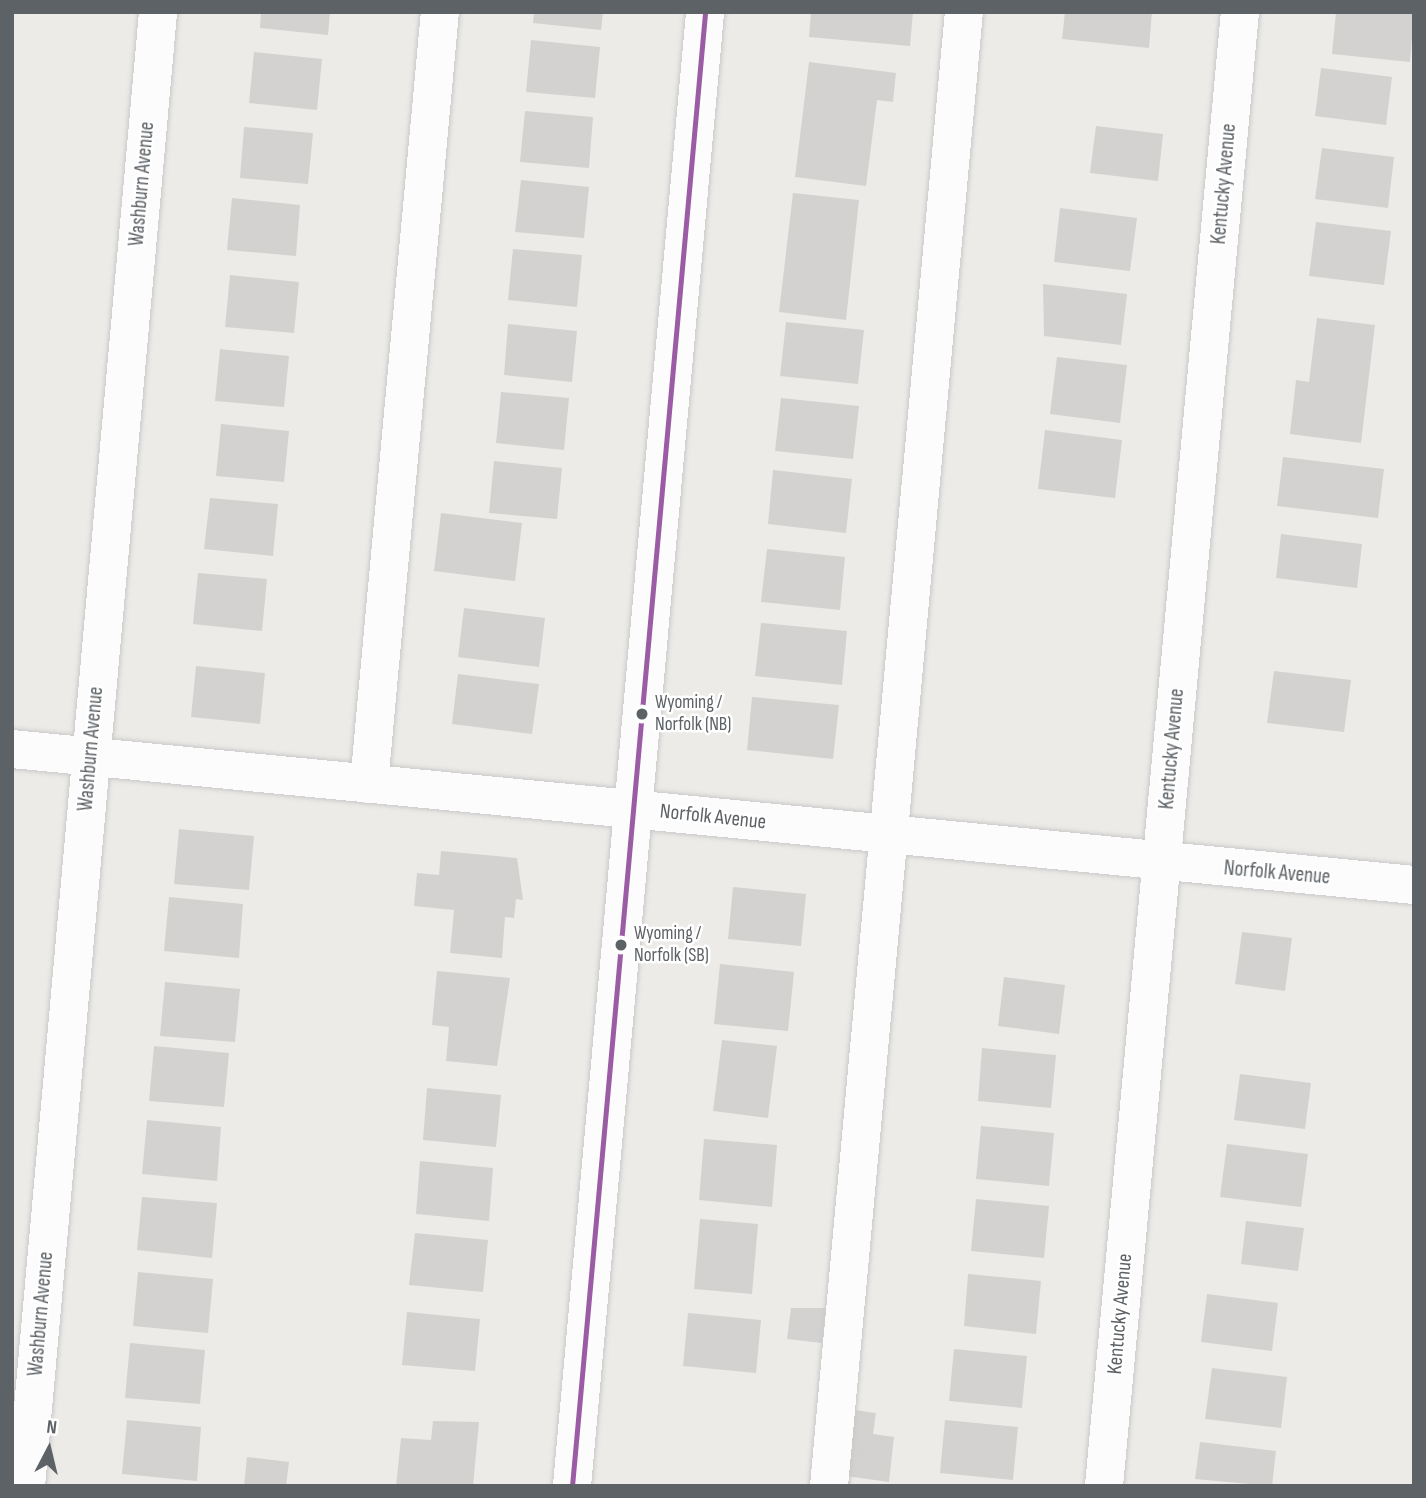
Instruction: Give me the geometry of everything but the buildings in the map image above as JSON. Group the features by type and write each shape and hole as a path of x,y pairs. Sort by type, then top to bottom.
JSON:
{"street":[{"name":"Washburn Avenue","path":"26,1486 158,12"},
{"path":"369,785 440,12"},
{"path":"572,1486 636,809 705,12"},
{"path":"829,1486 964,12"},
{"name":"Kentucky Avenue","path":"1104,1486 1240,12"},
{"name":"Norfolk Avenue","path":"12,749 1414,885"}],"transit line":[{"path":"572,1486 705,12"}],"place":[{"name":"Wyoming / Norfolk (NB)","path":"642,714"},
{"name":"Wyoming / Norfolk (SB)","path":"621,945"}]}
